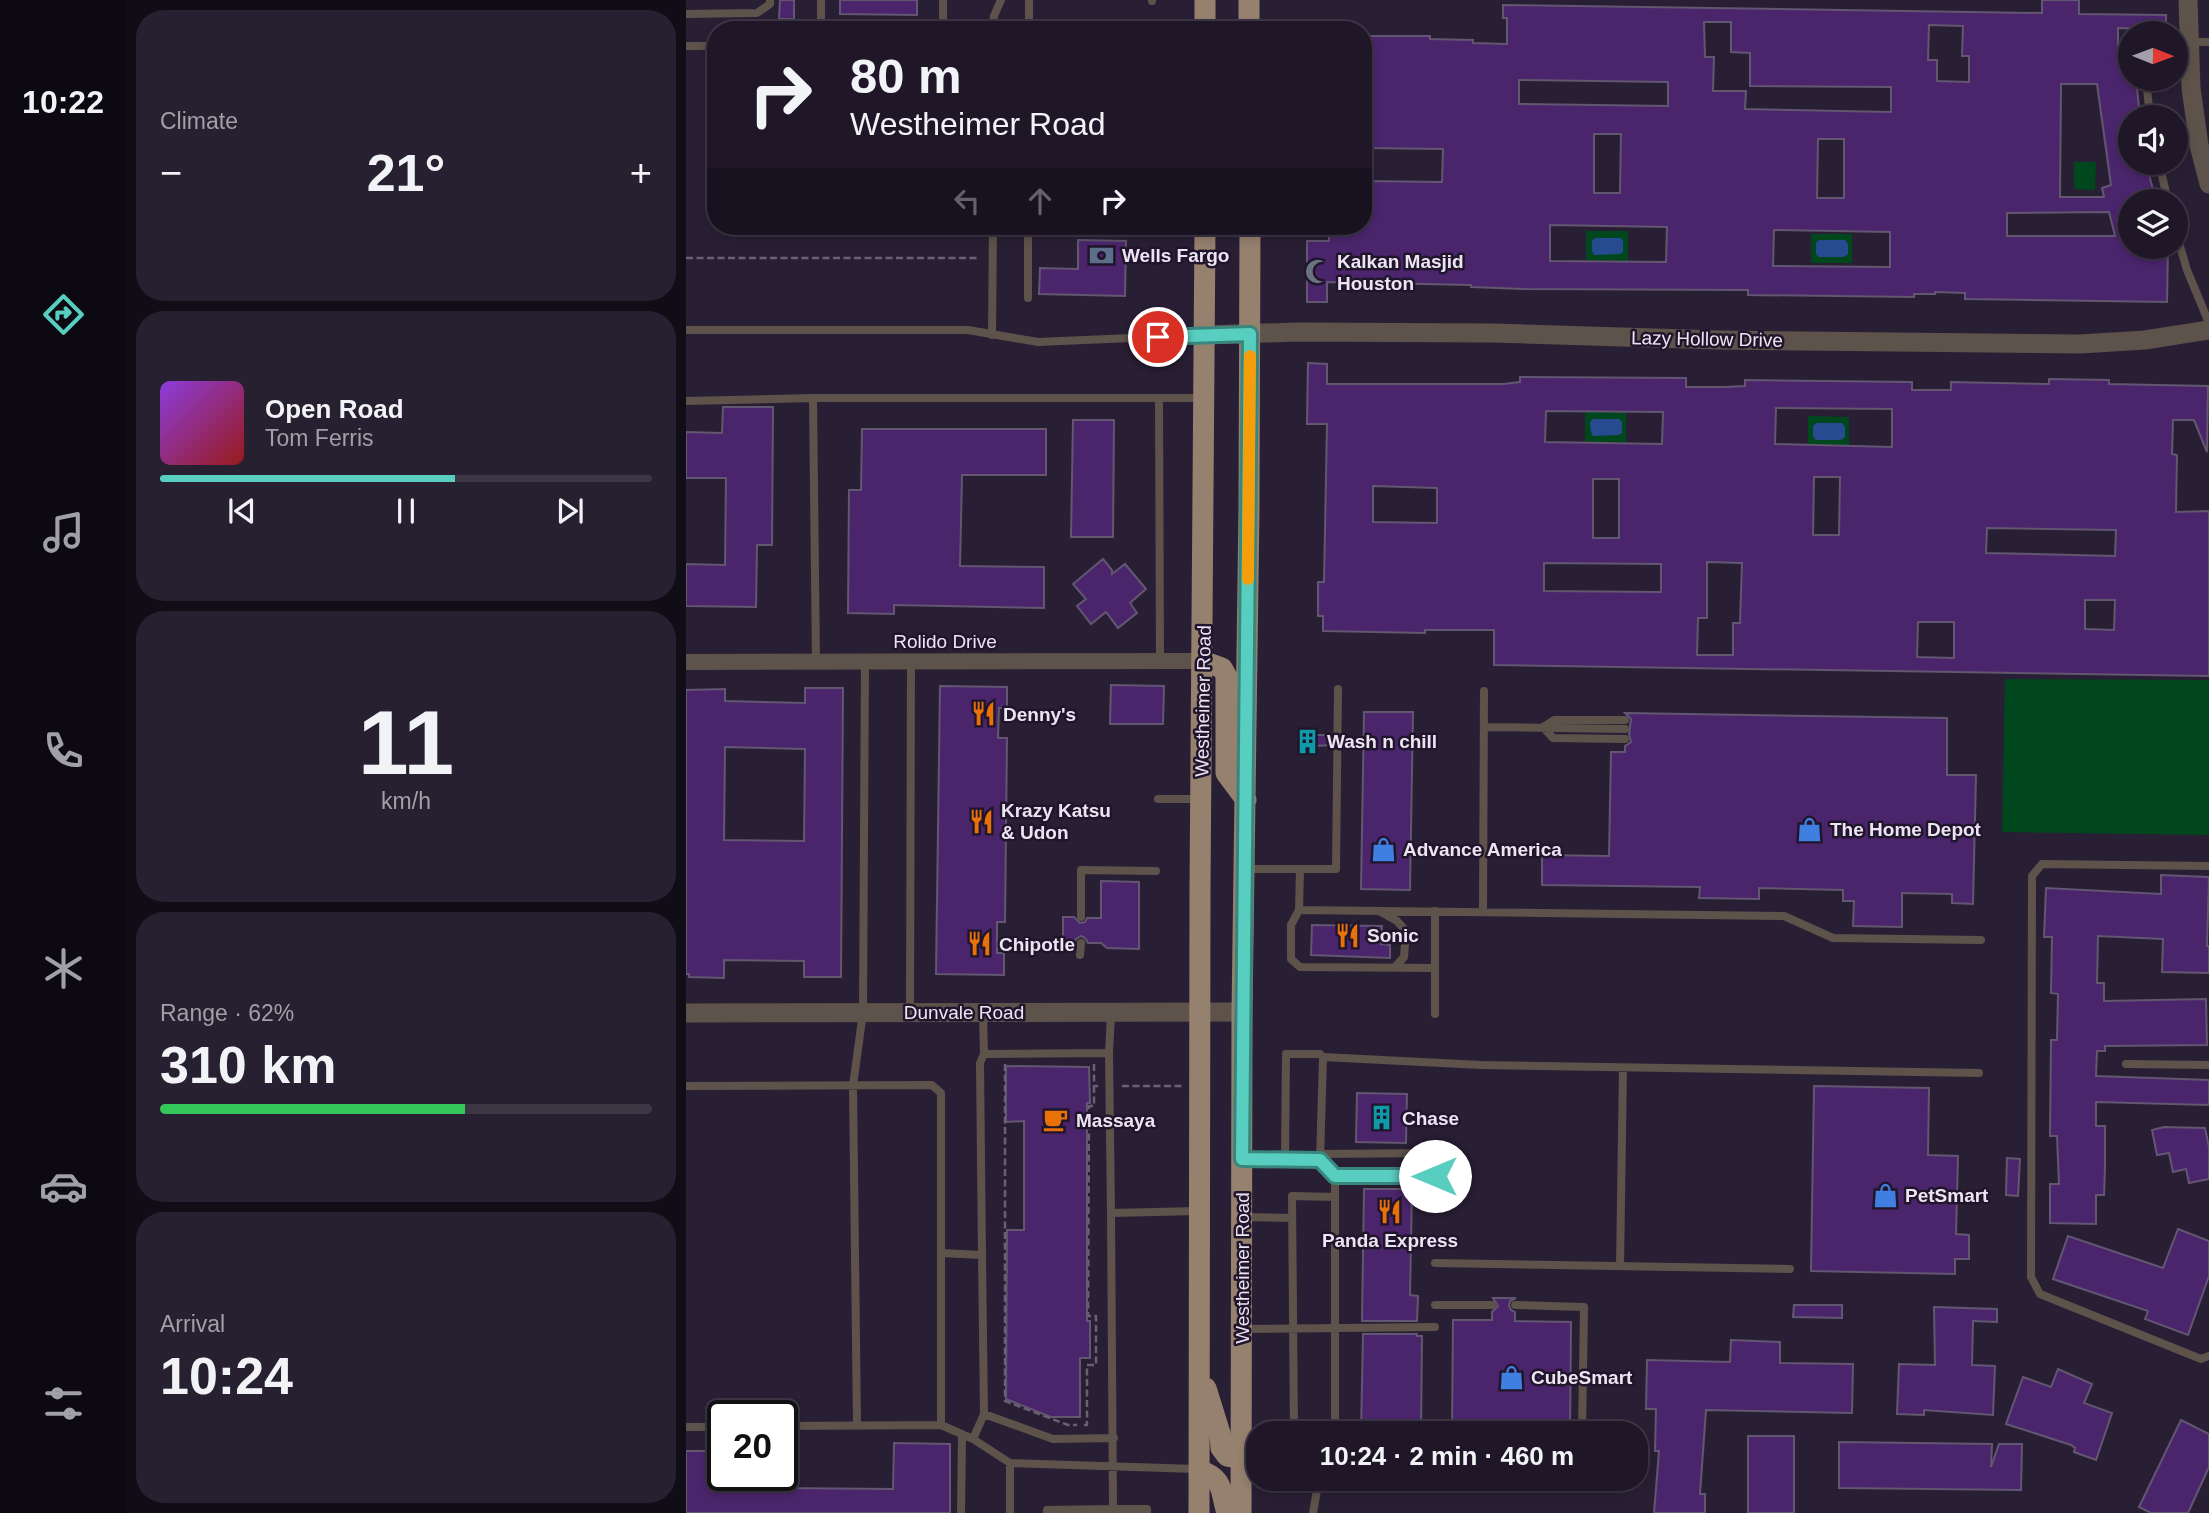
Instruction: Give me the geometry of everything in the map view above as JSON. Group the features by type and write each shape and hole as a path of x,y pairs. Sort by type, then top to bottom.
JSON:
{"main road":[{"path":"1205,0 1205,21"},
{"path":"1249,0 1249,21"},
{"name":"Westheimer Road","path":"1199,1513 1199,1012 1205,235"},
{"name":"Westheimer Road","path":"1241,1513 1245,1458 1241,1329 1242,1012 1250,235"},
{"path":"1203,661 1222,668 1226,675 1226,773 1246,800"},
{"path":"1199,1366 1220,1433 1221,1448 1227,1456 1245,1458"},
{"path":"1199,1470 1218,1481 1227,1513"}],"street":[{"path":"2188,0 2200,42 2192,89 2199,145 2209,184"},
{"name":"Lazy Hollow Drive","path":"1205,335 1481,332 1719,340 2080,344 2145,340 2209,330"},
{"name":"Rolido Drive","path":"686,662 1203,661"},
{"name":"Dunvale Road","path":"686,1013 1242,1012"}],"lane":[{"path":"686,14 757,13 769,4 769,0"},
{"path":"821,0 821,21"},
{"path":"943,0 943,21"},
{"path":"993,21 1001,0"},
{"path":"1029,0 1029,21"},
{"path":"686,46 707,46"},
{"path":"992,335 993,235"},
{"path":"1028,235 1028,298"},
{"path":"2184,259 2209,323"},
{"path":"686,330 968,330 1038,342 1205,335"},
{"path":"686,401 813,398 1204,398"},
{"path":"813,398 816,663"},
{"path":"1158,398 1160,661"},
{"path":"857,1426 853,1086 863,1012 864,662"},
{"path":"910,1012 911,663"},
{"path":"1245,869 1336,869 1338,689"},
{"path":"1483,911 1484,691"},
{"path":"1484,727 1625,724"},
{"path":"1543,727 1553,738 1625,739"},
{"path":"1158,799 1202,799"},
{"path":"2209,866 2042,863 2032,876 2031,1264 2031,1277 2040,1294 2201,1359 2209,1356"},
{"path":"1300,869 1299,910 1291,925 1291,959 1300,967 1435,968"},
{"path":"1081,918 1081,870 1156,871"},
{"path":"1299,910 1784,916 1833,938 1980,940"},
{"path":"1379,910 1397,921 1406,931 1404,957 1395,967"},
{"path":"1435,911 1435,1014"},
{"path":"1080,955 1081,943"},
{"path":"973,1440 984,1414 980,1063 984,1054 983,1012"},
{"path":"1111,1012 1114,1509"},
{"path":"984,1054 1110,1053"},
{"path":"1285,1159 1289,1140 1289,1077 1286,1054 1481,1065 1979,1073"},
{"path":"1322,1057 1318,1076 1317,1139 1320,1157 1335,1176 1335,1421"},
{"path":"2126,1064 2209,1065"},
{"path":"1620,1266 1623,1068"},
{"path":"686,1086 932,1085 941,1093 941,1425"},
{"path":"1242,1159 1435,1153"},
{"path":"1335,1176 1435,1176"},
{"path":"1294,1421 1292,1196 1335,1197"},
{"path":"1111,1213 1199,1211"},
{"path":"1242,1217 1292,1218"},
{"path":"941,1253 982,1255"},
{"path":"1435,1263 1790,1269"},
{"path":"1435,1305 1492,1304"},
{"path":"1515,1305 1584,1307 1582,1421"},
{"path":"1241,1329 1435,1327"},
{"path":"984,1414 1053,1439 1114,1438"},
{"path":"798,1426 941,1425 973,1440 1010,1463 1199,1470"},
{"path":"686,1427 707,1427"},
{"path":"961,1434 961,1513"},
{"path":"1010,1463 1010,1513"},
{"path":"1313,1513 1317,1491"},
{"path":"1047,1513 1047,1510 1114,1509 1147,1509 1147,1513"}],"path":[{"path":"686,258 993,258"},
{"path":"1005,1062 1005,1401 1068,1425 1087,1425 1087,1365 1096,1365 1096,1316 1088,1316 1089,1106 1094,1106 1094,1062"},
{"path":"1094,1086 1182,1086"}],"green space":[{"path":"2074,162 2096,162 2095,190 2074,189"},
{"path":"1586,231 1628,231 1628,261 1586,260"},
{"path":"1811,234 1852,234 1852,263 1811,263"},
{"path":"1585,412 1626,412 1626,442 1585,442"},
{"path":"1808,416 1849,417 1849,446 1808,446"},
{"path":"2005,679 2209,680 2209,835 2002,832"}],"water":[{"path":"1595,238 1621,238 1623,252 1594,255 1592,241"},
{"path":"1819,240 1845,240 1848,254 1844,257 1819,257 1816,254 1816,243"},
{"path":"1593,419 1619,419 1622,422 1622,433 1593,436 1590,422"},
{"path":"1816,423 1842,423 1845,437 1841,440 1816,440 1813,426"}],"building":[{"path":"780,0 794,0 794,19 779,19"},
{"path":"840,0 917,0 917,15 840,14"},
{"path":"2042,0 2079,0 2079,14 2166,15 2166,21 2118,21 2118,91 2137,91 2139,105 2118,105 2118,175 2149,175 2153,189 2118,189 2118,259 2168,259 2167,302 1965,299 1965,293 1935,292 1914,294 1914,297 1748,295 1748,290 1524,289 1471,285 1327,282 1327,302 1307,302 1307,241 1329,241 1329,235 1372,235 1372,181 1442,182 1443,149 1372,148 1372,36 1430,36 1430,39 1507,44 1507,18 1503,18 1503,5 2042,13","holes":["1704,22 1731,22 1731,52 1750,53 1750,86 1891,87 1891,112 1745,109 1746,91 1713,91 1714,57 1705,57","1929,25 1963,26 1962,56 1969,56 1969,82 1937,81 1937,60 1928,60","1519,80 1668,82 1668,106 1519,104","2061,84 2097,84 2111,185 2102,188 2104,197 2060,197","1594,134 1621,134 1620,193 1594,193","1818,139 1844,139 1844,198 1817,198","2109,212 2115,236 2007,236 2007,213","1550,225 1667,227 1666,262 1550,261","1774,230 1890,232 1890,267 1773,266"]},
{"name":"Wells Fargo","path":"1078,240 1126,241 1125,296 1039,294 1040,268 1078,269"},
{"path":"1308,363 1327,364 1327,384 1503,384 1520,382 1520,377 1686,378 1686,387 1745,386 1745,380 1912,382 1912,390 1951,390 1951,382 2049,384 2049,379 2109,380 2109,384 2208,386 2207,452 2194,420 2173,420 2172,454 2177,455 2176,512 2209,511 2209,676 1494,665 1494,630 1425,630 1425,633 1323,631 1323,616 1318,616 1318,582 1324,582 1327,424 1307,424","holes":["1776,408 1892,409 1892,447 1775,444","1546,411 1663,412 1662,444 1545,442","1814,477 1840,477 1839,535 1813,535","1593,479 1619,479 1619,538 1593,538","1373,486 1437,488 1437,523 1373,522","1987,528 2116,530 2115,556 1986,553","1707,562 1742,563 1740,623 1733,623 1733,655 1697,655 1698,618 1707,618","1544,563 1661,564 1661,592 1544,591","2085,600 2115,600 2114,630 2085,629","1918,622 1954,622 1954,658 1917,657"]},
{"path":"723,407 773,407 772,545 757,545 756,607 686,606 686,564 725,565 726,478 686,478 686,432 722,433"},
{"path":"1073,420 1114,420 1113,537 1071,537"},
{"path":"862,429 1046,429 1046,475 962,475 960,566 1044,567 1044,608 894,605 894,614 848,613 849,490 861,490"},
{"path":"1103,559 1112,574 1125,564 1146,589 1130,603 1137,613 1118,628 1106,612 1091,624 1077,606 1086,599 1073,584"},
{"path":"1111,685 1164,686 1163,724 1110,724"},
{"path":"940,686 1007,687 1007,708 999,708 998,738 1007,738 1005,922 997,922 997,953 1004,953 1004,975 936,974"},
{"path":"805,688 843,688 841,977 804,977 804,961 724,960 724,978 689,977 689,974 686,974 686,690 725,689 725,701 805,703","holes":["725,747 805,749 804,841 724,840"]},
{"path":"1364,712 1413,712 1410,890 1361,889"},
{"name":"The Home Depot","path":"1625,713 1947,718 1947,775 1976,775 1973,904 1952,903 1952,894 1902,893 1902,927 1853,926 1854,901 1843,901 1843,890 1759,888 1759,899 1699,898 1700,887 1542,885 1542,855 1609,856 1611,752 1625,752 1625,746 1631,742 1631,719"},
{"path":"1300,735 1331,735 1331,745 1300,747"},
{"path":"2161,875 2209,877 2209,973 2162,972 2163,939 2098,936 2097,983 2104,983 2104,1001 2206,999 2207,1045 2105,1046 2105,1051 2097,1051 2096,1076 2209,1080 2209,1105 2096,1102 2096,1126 2105,1126 2105,1167 2104,1195 2096,1195 2096,1224 2050,1223 2050,1184 2059,1184 2057,1136 2050,1136 2051,1040 2057,1040 2058,994 2051,993 2052,937 2044,937 2046,888 2161,894"},
{"path":"1101,881 1139,882 1139,949 1107,948 1101,943 1088,943 1081,936 1074,943 1063,943 1063,917 1074,917 1080,923 1087,918 1101,918"},
{"path":"1312,925 1382,926 1381,944 1390,945 1390,958 1311,955"},
{"path":"1006,1066 1089,1067 1087,1321 1090,1321 1090,1358 1080,1358 1080,1417 1051,1417 1006,1399 1007,1230 1024,1230 1024,1121 1006,1122"},
{"name":"PetSmart","path":"1814,1086 1929,1088 1928,1155 1958,1156 1956,1234 1969,1235 1969,1259 1955,1259 1955,1274 1811,1271"},
{"name":"Chase","path":"1357,1093 1407,1094 1406,1143 1356,1142"},
{"path":"2164,1127 2205,1128 2209,1147 2209,1179 2189,1183 2186,1169 2173,1172 2169,1153 2157,1155 2152,1130"},
{"path":"2007,1158 2020,1159 2018,1196 2006,1195"},
{"path":"1364,1189 1412,1189 1410,1295 1418,1296 1417,1321 1362,1321"},
{"path":"2178,1229 2209,1241 2209,1276 2188,1335 2145,1319 2148,1311 2053,1279 2068,1236 2163,1268"},
{"name":"CubeSmart","path":"1493,1298 1516,1298 1510,1301 1509,1306 1515,1312 1515,1321 1571,1322 1570,1421 1452,1421 1453,1320 1492,1320 1492,1312 1498,1306"},
{"path":"1794,1305 1842,1305 1842,1318 1793,1317"},
{"path":"1934,1307 1997,1309 1997,1322 1973,1321 1972,1365 1995,1366 1993,1415 1924,1410 1924,1415 1897,1414 1899,1364 1935,1365"},
{"path":"1363,1334 1422,1336 1421,1421 1361,1421"},
{"path":"1731,1340 1780,1342 1780,1363 1853,1364 1852,1413 1706,1410 1700,1494 1705,1494 1705,1513 1654,1513 1659,1451 1655,1451 1656,1409 1646,1409 1647,1360 1730,1362"},
{"path":"2058,1369 2092,1384 2084,1403 2112,1413 2096,1460 2074,1452 2075,1448 2071,1445 2006,1424 2023,1377 2051,1387"},
{"path":"2181,1420 2209,1434 2209,1467 2188,1513 2151,1513 2139,1507"},
{"path":"1748,1436 1794,1436 1794,1513 1748,1513"},
{"path":"1839,1442 1992,1444 1991,1467 1999,1444 2022,1444 2021,1490 1839,1488"},
{"path":"894,1443 950,1444 950,1513 686,1513 686,1451 707,1451 707,1491 893,1489"}],"slow traffic":[{"path":"1248,579 1250,356"}],"place":[{"name":"Wells Fargo","path":"1102,255"},
{"name":"Kalkan Masjid Houston","path":"1317,272"},
{"name":"Denny's","path":"983,714"},
{"name":"Wash n chill","path":"1307,741"},
{"name":"Krazy Katsu & Udon","path":"981,821"},
{"name":"The Home Depot","path":"1810,829"},
{"name":"Advance America","path":"1383,849"},
{"name":"Sonic","path":"1347,935"},
{"name":"Chipotle","path":"979,944"},
{"name":"Chase","path":"1382,1118"},
{"name":"Massaya","path":"1056,1120"},
{"name":"PetSmart","path":"1885,1195"},
{"name":"Panda Express","path":"1390,1212"},
{"name":"CubeSmart","path":"1511,1377"}],"route":[{"path":"1158,337 1250,334 1242,1159 1320,1160 1335,1176 1435,1176"}]}
